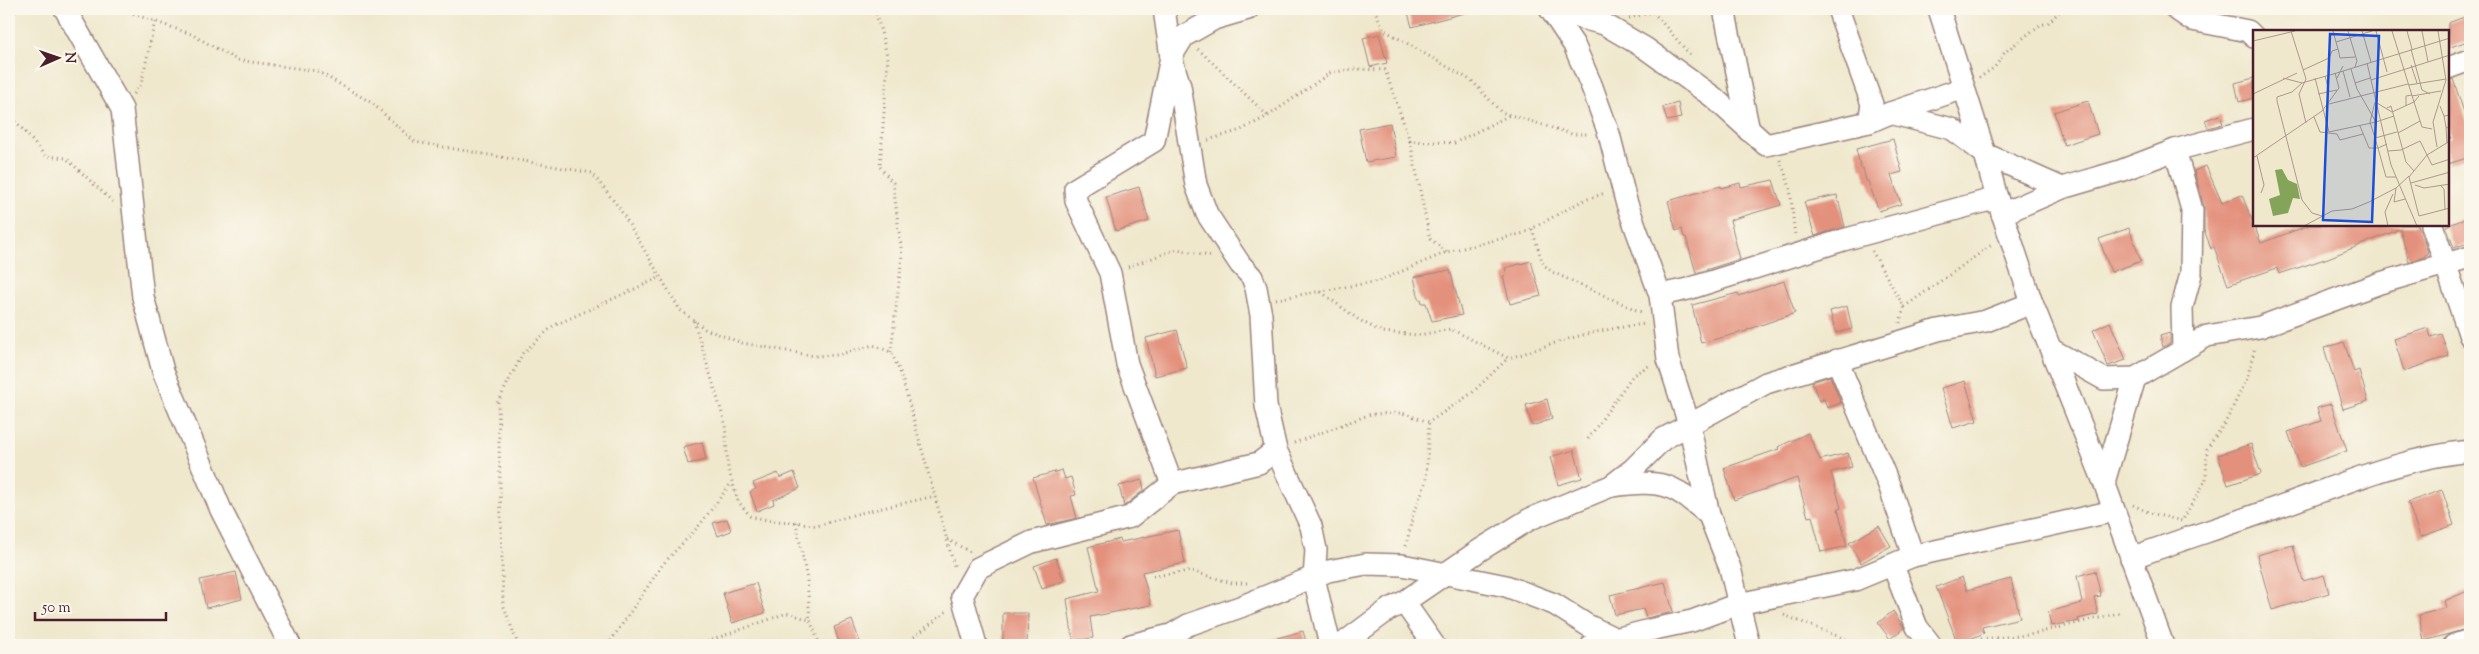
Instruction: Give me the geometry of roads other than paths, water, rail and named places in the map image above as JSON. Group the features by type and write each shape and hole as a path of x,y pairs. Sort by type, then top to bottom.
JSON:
{"street":[{"path":"65,9 122,110 143,297 163,371 221,510 290,645"},
{"path":"1164,9 1171,58 1180,86 1196,185 1207,214 1240,264 1252,277 1258,302 1266,406 1276,450 1312,526 1316,550 1314,578 1330,645"},
{"path":"1172,484 1127,364 1110,273 1076,201 1075,189 1154,140 1171,58 1184,36 1214,19 1248,9"},
{"path":"1550,9 1604,24 1646,48 1713,97 1766,145 1869,122 1964,88"},
{"path":"1550,9 1574,44 1608,134 1622,186 1660,295 1667,353 1689,424 1709,515 1730,568 1749,645"},
{"path":"1727,9 1749,131"},
{"path":"1838,9 1872,104 1869,122"},
{"path":"1940,9 2002,215 2032,304 2104,482 2163,645"},
{"path":"2176,9 2192,20 2248,31 2253,36"},
{"path":"2449,68 2470,60"},
{"path":"1890,113 1952,129 1984,154 2062,188"},
{"path":"1660,295 1688,289 1843,240 2002,215 2062,188 2120,171 2175,150 2253,129"},
{"path":"2175,150 2192,210 2191,274 2182,307 2183,350"},
{"path":"2432,226 2470,336"},
{"path":"2052,350 2104,379 2135,378 2207,336 2260,327 2380,283 2470,256"},
{"path":"1341,645 1388,610 1404,602 1442,575 1530,519 1611,486 1633,469 1663,440 1766,383 1938,330 1986,321 2032,304"},
{"path":"1837,360 1889,485 1913,556"},
{"path":"2104,482 2135,378"},
{"path":"976,645 962,596 978,568 1032,542 1130,517 1172,484 1259,463 1276,450"},
{"path":"2131,558 2279,507 2381,468 2440,454 2470,451"},
{"path":"1611,486 1656,483 1670,486 1689,498 1709,515"},
{"path":"1592,645 1692,621 1738,604 1855,580 1894,566 1913,556 2114,511"},
{"path":"1131,645 1171,635 1188,625 1328,571 1366,564 1402,565 1442,575 1506,586 1554,604 1587,625 1616,639"},
{"path":"1894,566 1917,627 1931,645"},
{"path":"1404,602 1434,645"},
{"path":"2454,645 2470,640"}]}
